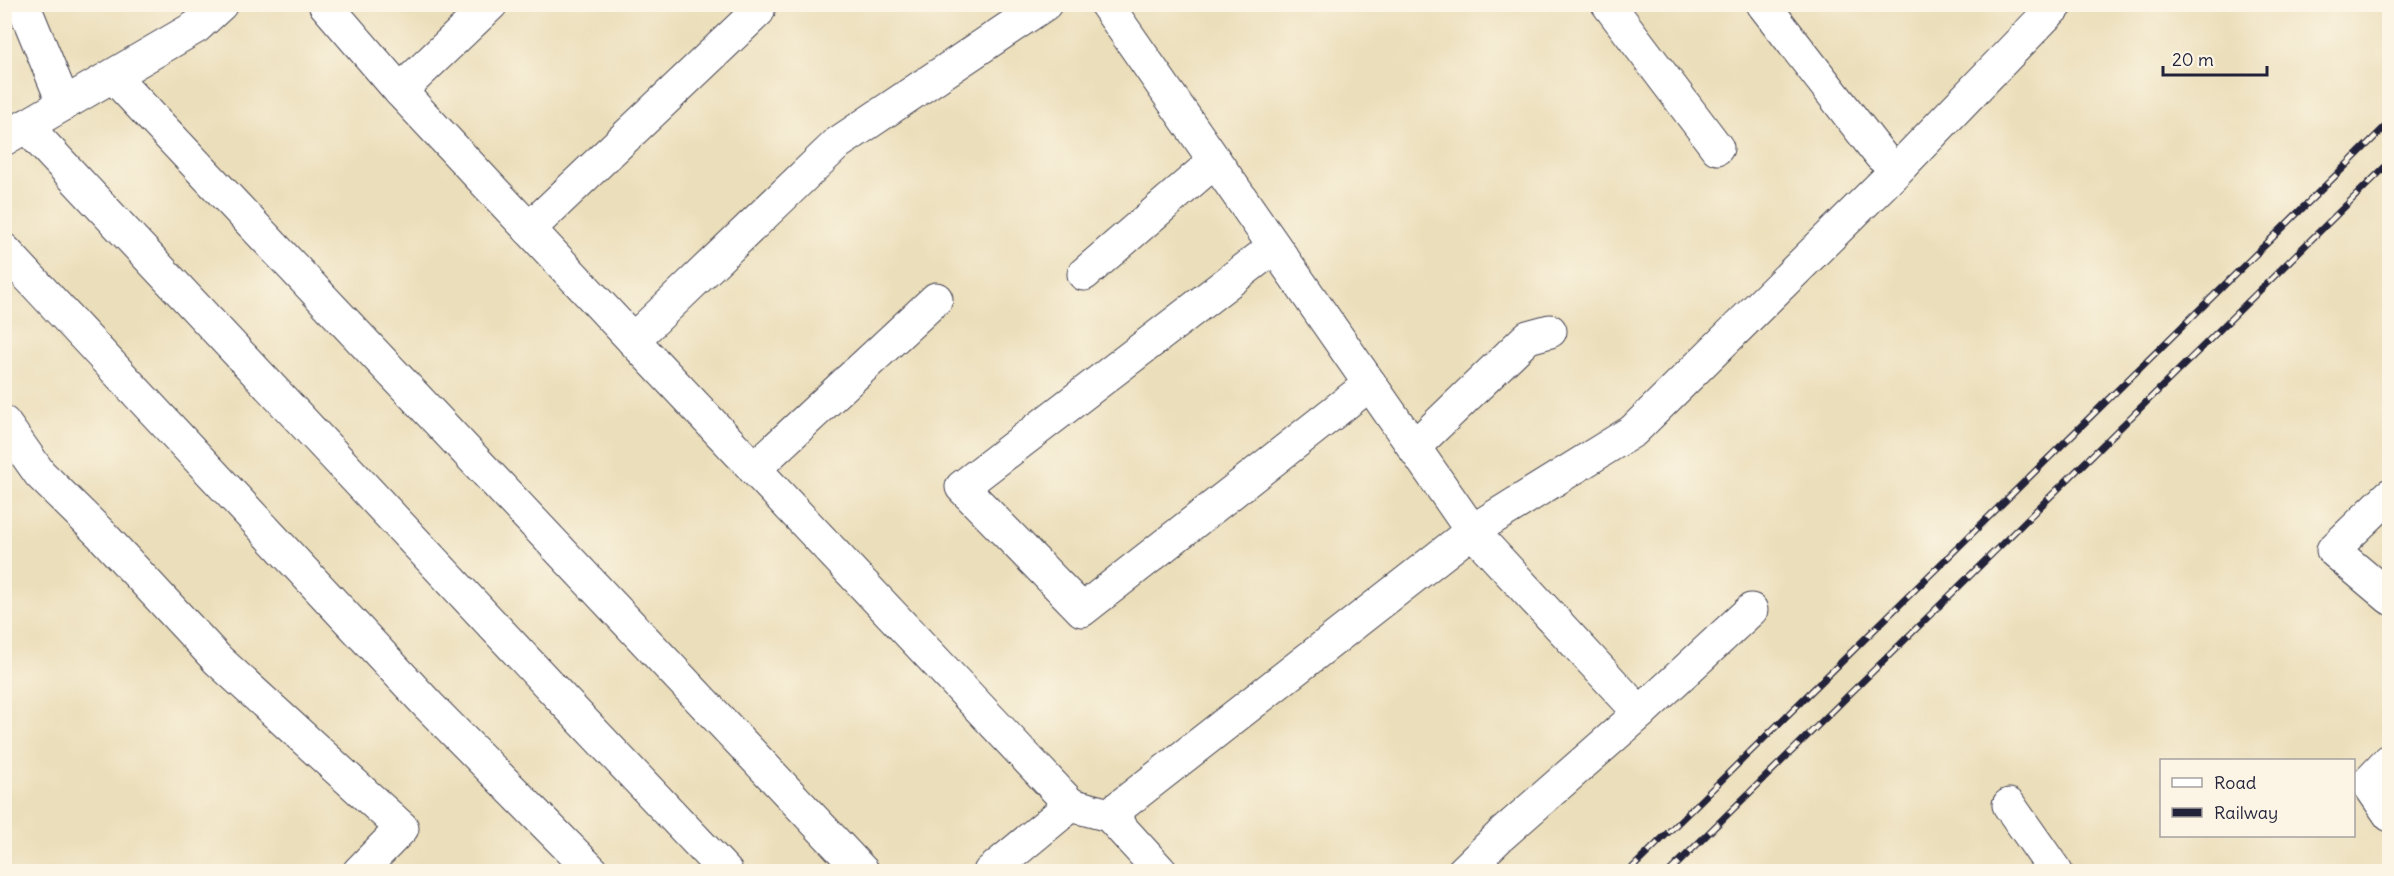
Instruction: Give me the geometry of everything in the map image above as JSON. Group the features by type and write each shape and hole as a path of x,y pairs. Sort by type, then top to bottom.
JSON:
{"street":[{"path":"23,4 64,104"},
{"path":"221,4 196,27 15,133 726,872"},
{"path":"325,4 400,91 1071,805 1109,815 1161,872"},
{"path":"400,91 491,4"},
{"path":"633,340 838,143 1045,4"},
{"path":"1106,4 1472,531 1640,713"},
{"path":"1608,4 1717,148"},
{"path":"1763,4 1881,156"},
{"path":"1109,815 1472,531 1633,431 1894,173 2053,6"},
{"path":"529,229 758,11"},
{"path":"113,76 863,872"},
{"path":"1084,274 1215,161"},
{"path":"1274,247 962,487 1082,610 1370,384"},
{"path":"4,250 421,697 593,872"},
{"path":"754,469 936,299"},
{"path":"1414,447 1527,337 1550,331"},
{"path":"4,423 40,474 101,534 218,660 402,828 359,872"},
{"path":"2390,495 2333,550 2390,598"},
{"path":"1463,872 1751,610"},
{"path":"2390,759 2368,783 2390,815"},
{"path":"990,872 1071,805"},
{"path":"2009,805 2056,872"}],"railway":[{"path":"1628,872 2390,122"},
{"path":"1669,872 2390,162"}]}
